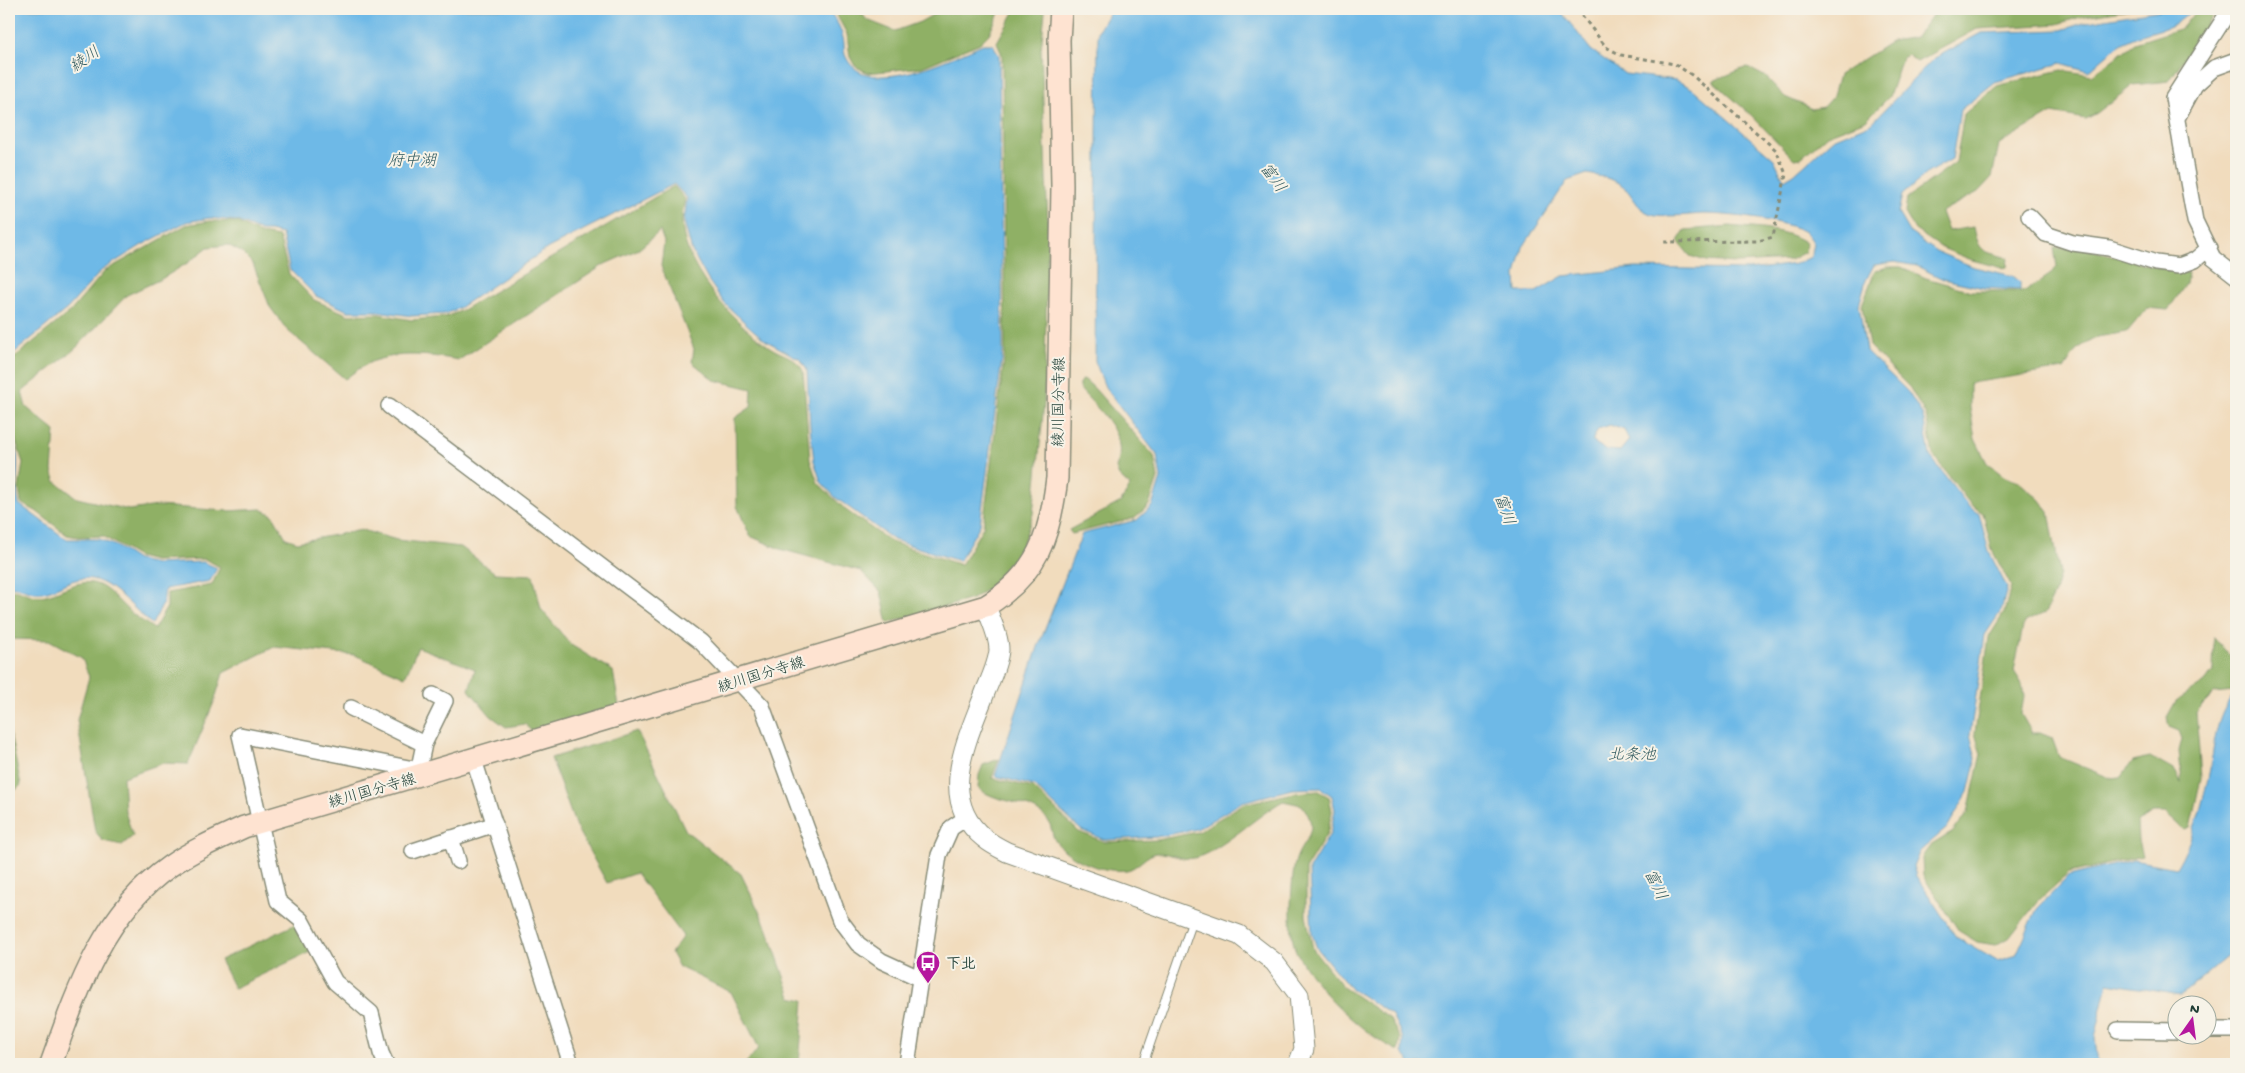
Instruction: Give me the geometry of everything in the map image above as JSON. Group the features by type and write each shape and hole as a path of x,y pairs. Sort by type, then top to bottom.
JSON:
{"main road":[{"name":"綾川国分寺線","path":"51,1064 78,988 97,950 123,911 139,892 169,867 202,846 244,827 986,606 1007,593 1024,576 1036,559 1053,505 1057,478 1062,195 1059,40 1061,9"}],"street":[{"path":"2226,9 2227,14 2173,98 2196,221 2213,258 2236,276"},
{"path":"2177,118 2195,85 2214,68 2236,60"},
{"path":"2029,216 2046,234 2073,243 2109,248 2156,263 2179,266 2195,260 2209,248"},
{"path":"389,406 701,642 762,706 840,920 858,944 882,961 919,978"},
{"path":"986,606 996,634 999,650 994,671 964,750 957,781 960,800 966,818 983,838 1007,852 1194,917 1239,935 1274,962 1299,995 1304,1049 1298,1064"},
{"path":"386,1064 371,1013 335,982 301,920 278,901 240,735 418,774 424,744 445,701 433,695"},
{"path":"351,708 424,744"},
{"path":"474,760 571,1064"},
{"path":"907,1064 939,855 951,828 966,818"},
{"path":"413,851 495,824"},
{"path":"451,838 458,860"},
{"path":"2118,1030 2168,1031"},
{"path":"2218,1030 2236,1030"}],"lane":[{"path":"1143,1064 1194,917"}],"path":[{"path":"1576,9 1606,47 1621,55 1675,64 1693,76 1776,150 1783,163 1786,174 1776,231 1773,236 1758,241 1664,242"}],"green space":[{"path":"831,9 858,9 867,20 895,31 920,22 943,9 1001,9 989,34 980,43 922,67 868,73 855,66 850,57 847,34 835,12"},
{"path":"1016,9 1043,9 1045,12 1041,49 1048,227 1044,404 1033,514 1022,546 1012,565 994,585 972,599 888,623 881,592 861,571 780,549 750,536 737,506 735,418 751,407 752,389 714,380 692,362 694,349 661,266 664,242 660,231 639,249 605,264 459,360 426,356 393,356 371,362 345,379 287,330 270,307 253,264 241,252 228,245 208,247 189,262 163,278 127,295 76,348 22,392 26,407 55,431 52,471 56,482 77,498 129,510 158,506 228,511 261,509 273,515 286,538 297,542 362,530 397,540 461,547 495,573 533,575 541,609 571,645 613,671 619,706 532,732 525,724 506,727 491,716 469,690 475,669 418,647 405,677 355,655 274,647 223,673 214,702 188,764 163,763 123,777 125,812 133,836 122,845 103,841 95,831 77,720 89,677 82,658 49,640 9,639 9,590 44,596 76,584 96,584 108,591 132,614 154,629 167,607 167,593 212,585 220,567 205,559 154,561 138,557 103,536 78,537 67,535 36,511 21,503 19,488 23,463 13,432 9,429 9,362 71,311 105,271 186,225 210,221 237,222 260,234 279,237 289,274 314,300 349,315 378,314 412,320 445,317 461,311 674,186 685,199 682,218 684,236 690,254 710,290 738,321 772,349 796,361 803,371 810,460 818,483 847,511 891,542 961,565 983,527 1005,352 1002,55 997,42"},
{"path":"1937,9 2129,9 2084,16 2057,24 1977,29 1917,62 1908,55 1902,58 1889,97 1866,120 1827,135 1801,158 1794,159 1751,115 1713,81 1747,67 1766,77 1785,97 1812,109 1823,107 1833,96 1839,75 1892,41 1916,37"},
{"path":"2192,9 2206,9 2212,17 2169,81 2133,85 2097,113 2086,119 2052,113 1999,144 1992,177 1978,192 1941,212 1948,231 1974,227 1981,247 1988,252 2008,258 2007,267 2002,268 1972,260 1942,248 1915,230 1905,213 1907,198 1956,162 1964,114 1997,86 2061,70 2092,75 2135,43 2182,28 2194,13"},
{"path":"1730,226 1789,234 1806,243 1805,252 1790,260 1736,263 1706,261 1690,256 1678,241 1685,230"},
{"path":"2054,248 2084,248 2164,269 2188,273 2186,284 2168,310 2147,308 2127,332 2097,337 2077,349 2064,369 1970,383 1970,408 1975,439 1987,463 2005,477 2019,482 2039,499 2049,512 2060,574 2055,593 2045,613 2024,622 2014,671 2022,684 2024,697 2021,714 2032,733 2040,733 2052,738 2059,757 2110,778 2121,777 2133,761 2150,757 2175,771 2182,783 2179,751 2182,739 2179,731 2169,727 2167,717 2176,701 2205,682 2213,671 2214,637 2228,654 2236,660 2236,688 2233,691 2215,693 2196,712 2201,778 2190,828 2184,830 2165,813 2154,813 2137,822 2138,841 2142,856 2069,873 2038,901 2009,938 1995,945 1977,942 1959,931 1923,876 1922,857 1930,846 1953,832 1968,812 1981,754 1975,733 1989,637 2004,613 2011,586 1992,550 1983,513 1971,505 1933,455 1926,416 1910,388 1869,346 1862,305 1875,271 1887,267 1901,267 1926,278 1971,291 2026,291 2051,274 2057,267"},
{"path":"1084,379 1154,456 1158,478 1149,505 1135,518 1072,534 1069,530 1121,502 1130,486 1119,476 1116,468 1119,445 1116,434 1103,415 1079,388 1079,383"},
{"path":"9,729 21,785 9,797"},
{"path":"637,731 686,831 741,874 768,930 791,997 804,1000 799,1064 745,1064 759,1048 731,992 679,967 671,953 683,936 636,873 607,883 576,827 551,758"},
{"path":"999,759 992,778 1033,788 1079,832 1105,842 1157,840 1198,832 1243,804 1294,793 1319,791 1329,797 1332,811 1327,834 1306,868 1306,916 1313,949 1344,988 1389,1018 1400,1038 1398,1051 1369,1033 1340,1008 1315,980 1296,951 1292,933 1291,895 1295,863 1311,830 1311,823 1302,805 1283,801 1226,842 1203,855 1190,859 1157,853 1149,856 1131,869 1108,870 1088,864 1070,855 1056,842 1048,820 1038,812 1021,804 994,797 978,788 979,775 983,765"},
{"path":"296,924 310,952 234,988 220,960"}],"water":[{"name":"府中湖","path":"9,9 826,9 835,19 844,40 846,57 856,70 872,75 890,76 932,65 983,44 993,44 999,56 1003,352 980,525 959,561 894,540 836,498 821,482 814,461 807,370 801,360 765,340 725,304 708,280 692,251 684,222 687,198 674,184 548,248 459,308 445,314 412,316 377,311 348,311 316,296 290,270 282,234 261,231 237,221 210,218 186,222 142,245 102,270 68,308 9,357"},
{"name":"北条池","path":"1111,9 1559,9 1591,50 1625,74 1676,80 1693,89 1774,159 1784,180 1794,174 1833,139 1872,123 1933,59 1981,33 2061,30 2087,22 2167,9 2182,9 2190,12 2176,23 2121,44 2089,71 2061,63 1995,82 1960,110 1952,159 1929,172 1902,195 1898,213 1909,232 1937,252 1974,267 2013,276 2020,282 2020,290 1984,288 1943,279 1917,266 1895,262 1874,265 1866,280 1859,305 1866,351 1908,392 1923,416 1930,456 1969,507 1979,514 1989,552 2007,588 2001,611 1985,635 1970,735 1976,758 1968,792 1947,828 1919,852 1913,866 1916,876 1956,937 1997,961 2016,955 2037,909 2069,876 2134,860 2176,868 2188,845 2201,807 2220,719 2229,701 2236,693 2236,790 2234,814 2236,825 2236,938 2230,954 2181,995 2108,983 2095,1038 2098,1064 1412,1064 1402,1053 1403,1038 1392,1015 1349,987 1317,948 1312,934 1309,869 1330,834 1335,810 1332,796 1321,788 1292,789 1242,802 1197,829 1156,837 1105,840 1081,830 1034,786 995,776 1038,647 1082,534 1137,520 1152,506 1161,478 1157,455 1105,387 1095,361 1098,31","holes":["1587,174 1619,183 1641,208 1650,214 1668,216 1726,215 1755,218 1796,228 1806,233 1814,244 1811,257 1796,264 1749,270 1635,268 1563,276 1536,292 1517,292 1516,275 1523,247 1567,181","1610,425 1624,430 1629,440 1620,451 1606,450 1592,441 1598,429"]},
{"path":"9,432 14,441 16,451 19,504 66,539 99,539 116,546 137,560 156,564 203,562 217,568 210,581 165,589 163,604 152,624 117,592 97,580 86,578 75,580 42,592 9,587"}],"place":[{"name":"下北","path":"928,984"}],"water label":[{"name":"綾川","path":"84,58"},
{"name":"富川","path":"1274,177"},
{"name":"富川","path":"1506,509"},
{"name":"富川","path":"1657,884"}]}
